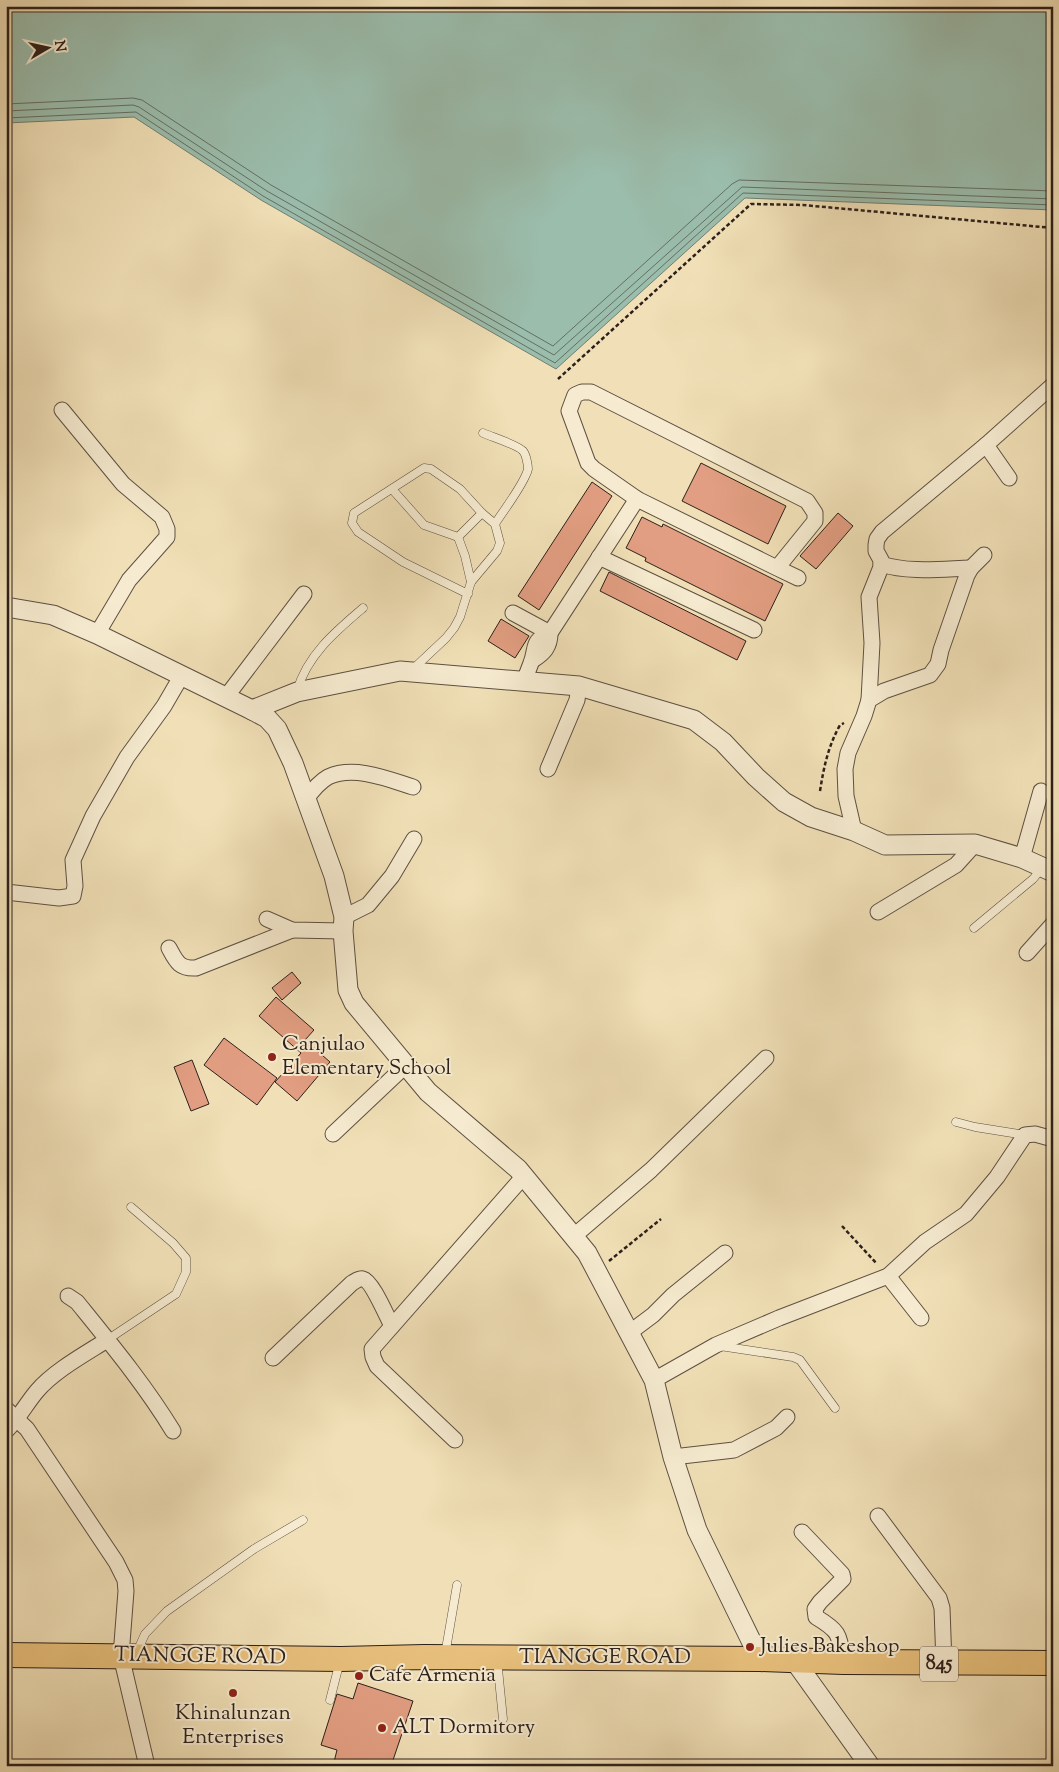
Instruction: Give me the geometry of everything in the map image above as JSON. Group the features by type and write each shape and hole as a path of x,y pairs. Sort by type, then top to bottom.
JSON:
{"main road":[{"name":"TIANGGE ROAD","path":"6,1655 341,1659 445,1657 760,1659 944,1664 1053,1663"}],"street":[{"path":"854,831 846,796 845,769 848,753 869,700 872,644 869,597 881,567 876,551 877,539 882,532 986,445 1053,385"},
{"path":"777,568 815,521 815,514 807,501 591,392 582,392 575,395 569,411 588,463 594,469 638,499 777,568 798,578"},
{"path":"62,410 123,484 162,517 168,533 167,537 129,580 97,634"},
{"path":"986,445 1009,478"},
{"path":"523,682 532,660 543,653 550,644 550,633 638,499"},
{"path":"869,700 884,691 930,675 938,664 966,575 984,555"},
{"path":"599,557 754,630"},
{"path":"881,564 892,568 908,569 971,568"},
{"path":"226,697 304,594"},
{"path":"6,607 53,615 97,634 252,710 267,718 277,729 293,763 334,876 343,924 348,990 354,1003 428,1092 518,1169 586,1253 654,1380 673,1457 697,1530 760,1659"},
{"path":"513,612 550,633"},
{"path":"252,710 297,692 400,671 579,686 694,720 723,742 756,777 784,802 811,817 854,831 884,845 975,844 1022,858 1047,870"},
{"path":"6,892 59,898 73,896 76,886 73,860 93,816 127,757 164,706 182,676"},
{"path":"548,769 577,700 579,686"},
{"path":"306,799 317,786 329,777 352,773 381,777 414,787"},
{"path":"1022,858 1041,792"},
{"path":"169,948 182,966 188,969 196,968 292,930 343,924 368,905 392,876 414,839"},
{"path":"878,912 956,866 975,844"},
{"path":"267,919 292,930"},
{"path":"1027,953 1053,924"},
{"path":"574,1236 651,1170 766,1058"},
{"path":"333,1134 405,1066"},
{"path":"654,1380 716,1345 779,1318 888,1276 925,1242 966,1214 997,1177 1024,1136 1035,1134 1053,1139"},
{"path":"455,1440 377,1366 372,1349 524,1176"},
{"path":"629,1333 653,1315 673,1295 725,1253"},
{"path":"888,1276 921,1318"},
{"path":"274,1358 352,1284 360,1279 366,1280 371,1285 392,1326"},
{"path":"68,1296 77,1302 120,1355 154,1399 173,1431"},
{"path":"6,1431 12,1414 47,1381 107,1340"},
{"path":"12,1414 27,1429 110,1554 125,1580 128,1656 148,1766"},
{"path":"673,1457 734,1450 776,1428 787,1417"},
{"path":"878,1516 939,1598 942,1608 944,1664"},
{"path":"802,1532 842,1574 843,1579 815,1609 816,1617 837,1632 843,1662"},
{"path":"794,1660 870,1766"}],"lane":[{"path":"483,433 517,446 524,451 528,469 495,524"},
{"path":"410,671 446,638 454,628 468,594 471,582 497,551 500,543 495,524 460,489 431,469 424,468 415,472 354,513 352,522 358,532 403,562 468,594"},
{"path":"392,489 424,525 458,537"},
{"path":"458,537 482,513"},
{"path":"458,537 471,582"},
{"path":"297,692 300,681 318,650 336,631 363,608"},
{"path":"974,928 1033,879 1047,870"},
{"path":"956,1122 1024,1136"},
{"path":"107,1340 176,1294 186,1272 186,1258 173,1243 131,1207"},
{"path":"716,1345 793,1357 800,1360 835,1408"},
{"path":"128,1656 167,1610 254,1549 303,1520"},
{"path":"445,1657 457,1585"},
{"path":"497,1658 503,1720"},
{"path":"330,1700 341,1659"}],"path":[{"path":"558,379 751,204 803,205 1053,228"},
{"path":"596,1272 660,1219"},
{"path":"842,1226 888,1276"}],"water":[{"path":"6,6 1053,6 1053,210 745,198 556,369 261,200 134,117 6,123"}],"building":[{"path":"701,463 786,506 768,544 682,501"},
{"path":"592,482 612,496 539,610 518,596"},
{"path":"838,513 853,526 816,569 800,556"},
{"path":"642,517 662,527 663,524 783,584 765,621 645,561 646,558 626,548"},
{"path":"609,572 746,641 737,660 600,591"},
{"path":"501,619 529,636 515,658 488,641"},
{"path":"292,972 301,983 282,1000 272,988"},
{"path":"276,997 314,1030 305,1040 330,1062 297,1101 275,1082 301,1053 259,1016"},
{"path":"224,1038 277,1078 257,1105 204,1065"},
{"path":"192,1060 209,1104 191,1111 174,1067"},
{"path":"358,1683 413,1701 391,1766 333,1766 337,1750 321,1745 337,1694 353,1699"}],"place":[{"name":"Canjulao Elementary School","path":"272,1057"},
{"name":"Julies Bakeshop","path":"750,1647"},
{"name":"Cafe Armenia","path":"359,1676"},
{"name":"Khinalunzan Enterprises","path":"233,1693"},
{"name":"ALT Dormitory","path":"382,1728"}]}
